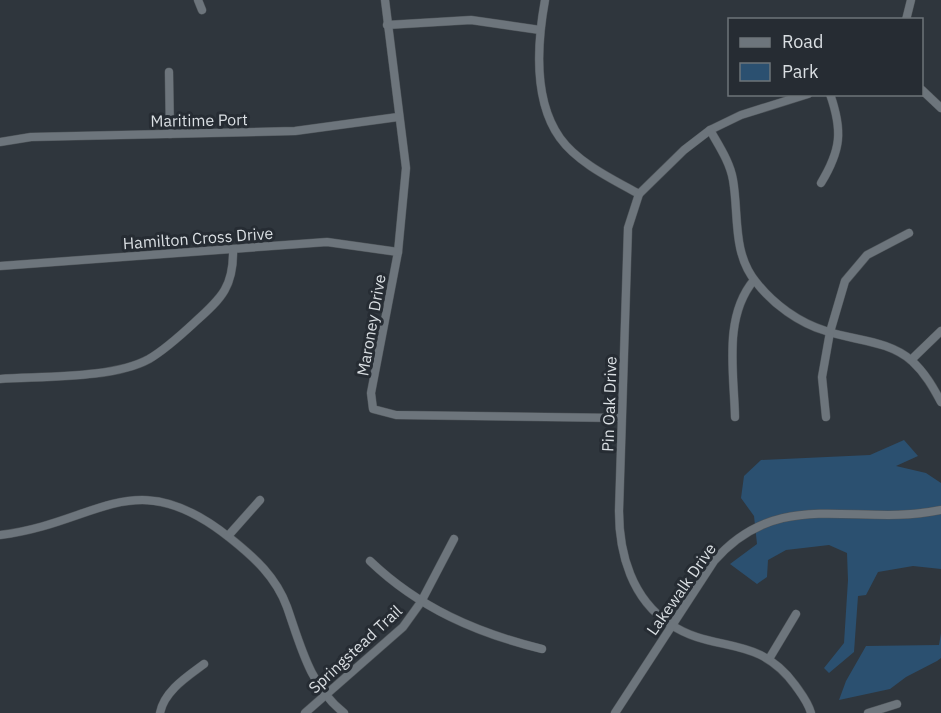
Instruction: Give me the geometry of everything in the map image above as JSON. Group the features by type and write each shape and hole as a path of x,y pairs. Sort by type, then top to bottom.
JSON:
{"street":[{"path":"198,0 202,10"},
{"name":"Maroney Drive","path":"385,0 406,168 398,252 372,393 373,408 396,415 620,418"},
{"path":"545,0 540,30 543,105 561,140 593,167 639,194"},
{"path":"906,18 910,0"},
{"path":"387,25 471,20 540,30"},
{"path":"169,72 170,134"},
{"path":"923,92 941,108"},
{"name":"Pin Oak Drive","path":"802,96 741,115 710,130 684,150 639,194 628,228 626,332 620,418 619,527 627,567 642,598 671,625 764,655 789,676 808,703 811,713"},
{"path":"821,183 838,146 838,118 831,96"},
{"name":"Maritime Port","path":"0,142 32,137 295,131 398,117"},
{"path":"710,130 728,162 733,181 735,220 740,247 754,280 778,304 797,317 830,332 882,344 911,360 928,379 941,402"},
{"path":"826,417 822,377 830,332 842,289 850,273 867,255 909,233"},
{"name":"Hamilton Cross Drive","path":"0,266 327,242 398,252"},
{"path":"0,379 104,372 147,360 182,334 224,293 232,277 233,249"},
{"path":"735,417 734,320 746,290 754,280"},
{"path":"911,360 941,331"},
{"path":"0,535 40,527 117,502 156,500 196,513 228,536 270,573 286,605 306,665 325,697 344,713"},
{"path":"228,536 260,500"},
{"name":"Lakewalk Drive","path":"615,713 631,692 671,625 714,561 730,542 750,529 796,514 905,515 941,510"},
{"name":"Springstead Trail","path":"305,713 403,627 421,602 454,539"},
{"path":"370,561 390,580 421,602 471,628 542,649"},
{"path":"769,659 796,614"},
{"path":"160,713 161,706 177,685 204,663"},
{"path":"867,713 897,704"}],"green space":[{"path":"904,440 918,456 896,466 926,473 941,483 941,569 913,566 878,572 866,595 858,596 854,652 829,673 824,668 844,643 848,580 847,553 829,545 786,550 768,560 767,577 757,584 730,564 757,544 754,516 741,498 744,476 761,460 870,455"},
{"path":"941,633 941,658 937,661 906,677 890,689 839,700 846,681 866,646 939,645"}]}
